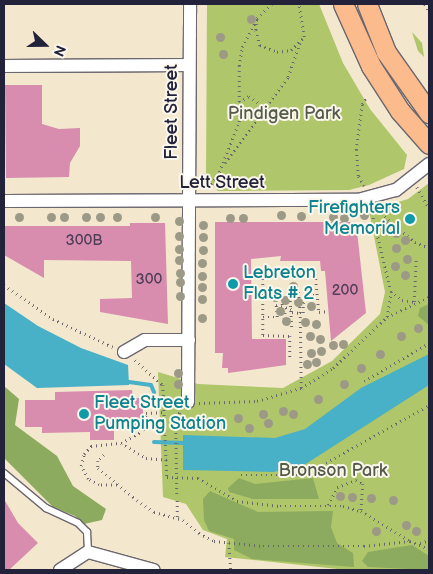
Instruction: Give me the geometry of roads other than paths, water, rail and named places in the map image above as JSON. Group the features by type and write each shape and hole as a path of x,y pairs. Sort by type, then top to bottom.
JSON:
{"main road":[{"path":"343,4 370,66 400,111 429,144"},
{"path":"366,4 386,52 429,113"}],"street":[{"name":"Fleet Street","path":"188,402 190,4"},
{"path":"4,66 190,66"},
{"name":"Lett Street","path":"4,201 92,203 189,200 371,205 413,179 429,164"},
{"path":"124,352 145,340 189,340"},
{"path":"60,570 88,552 154,570"}],"lane":[{"path":"4,473 46,508 78,523 87,532 88,552"}],"water":[{"path":"4,303 38,326 81,348 128,365 129,385 37,388 4,364"},
{"path":"429,354 429,385 301,467 273,472 183,470 183,435 275,438 305,429 361,388"}],"waterway":[{"path":"129,382 151,385 154,392"},
{"path":"154,442 183,443"}],"place":[{"name":"Firefighters Memorial","path":"410,219"},
{"name":"Lebreton Flats # 2","path":"233,284"},
{"name":"Fleet Street Pumping Station","path":"84,414"}],"park label":[{"name":"Pindigen Park","path":"284,114"},
{"name":"Bronson Park","path":"333,471"}]}
